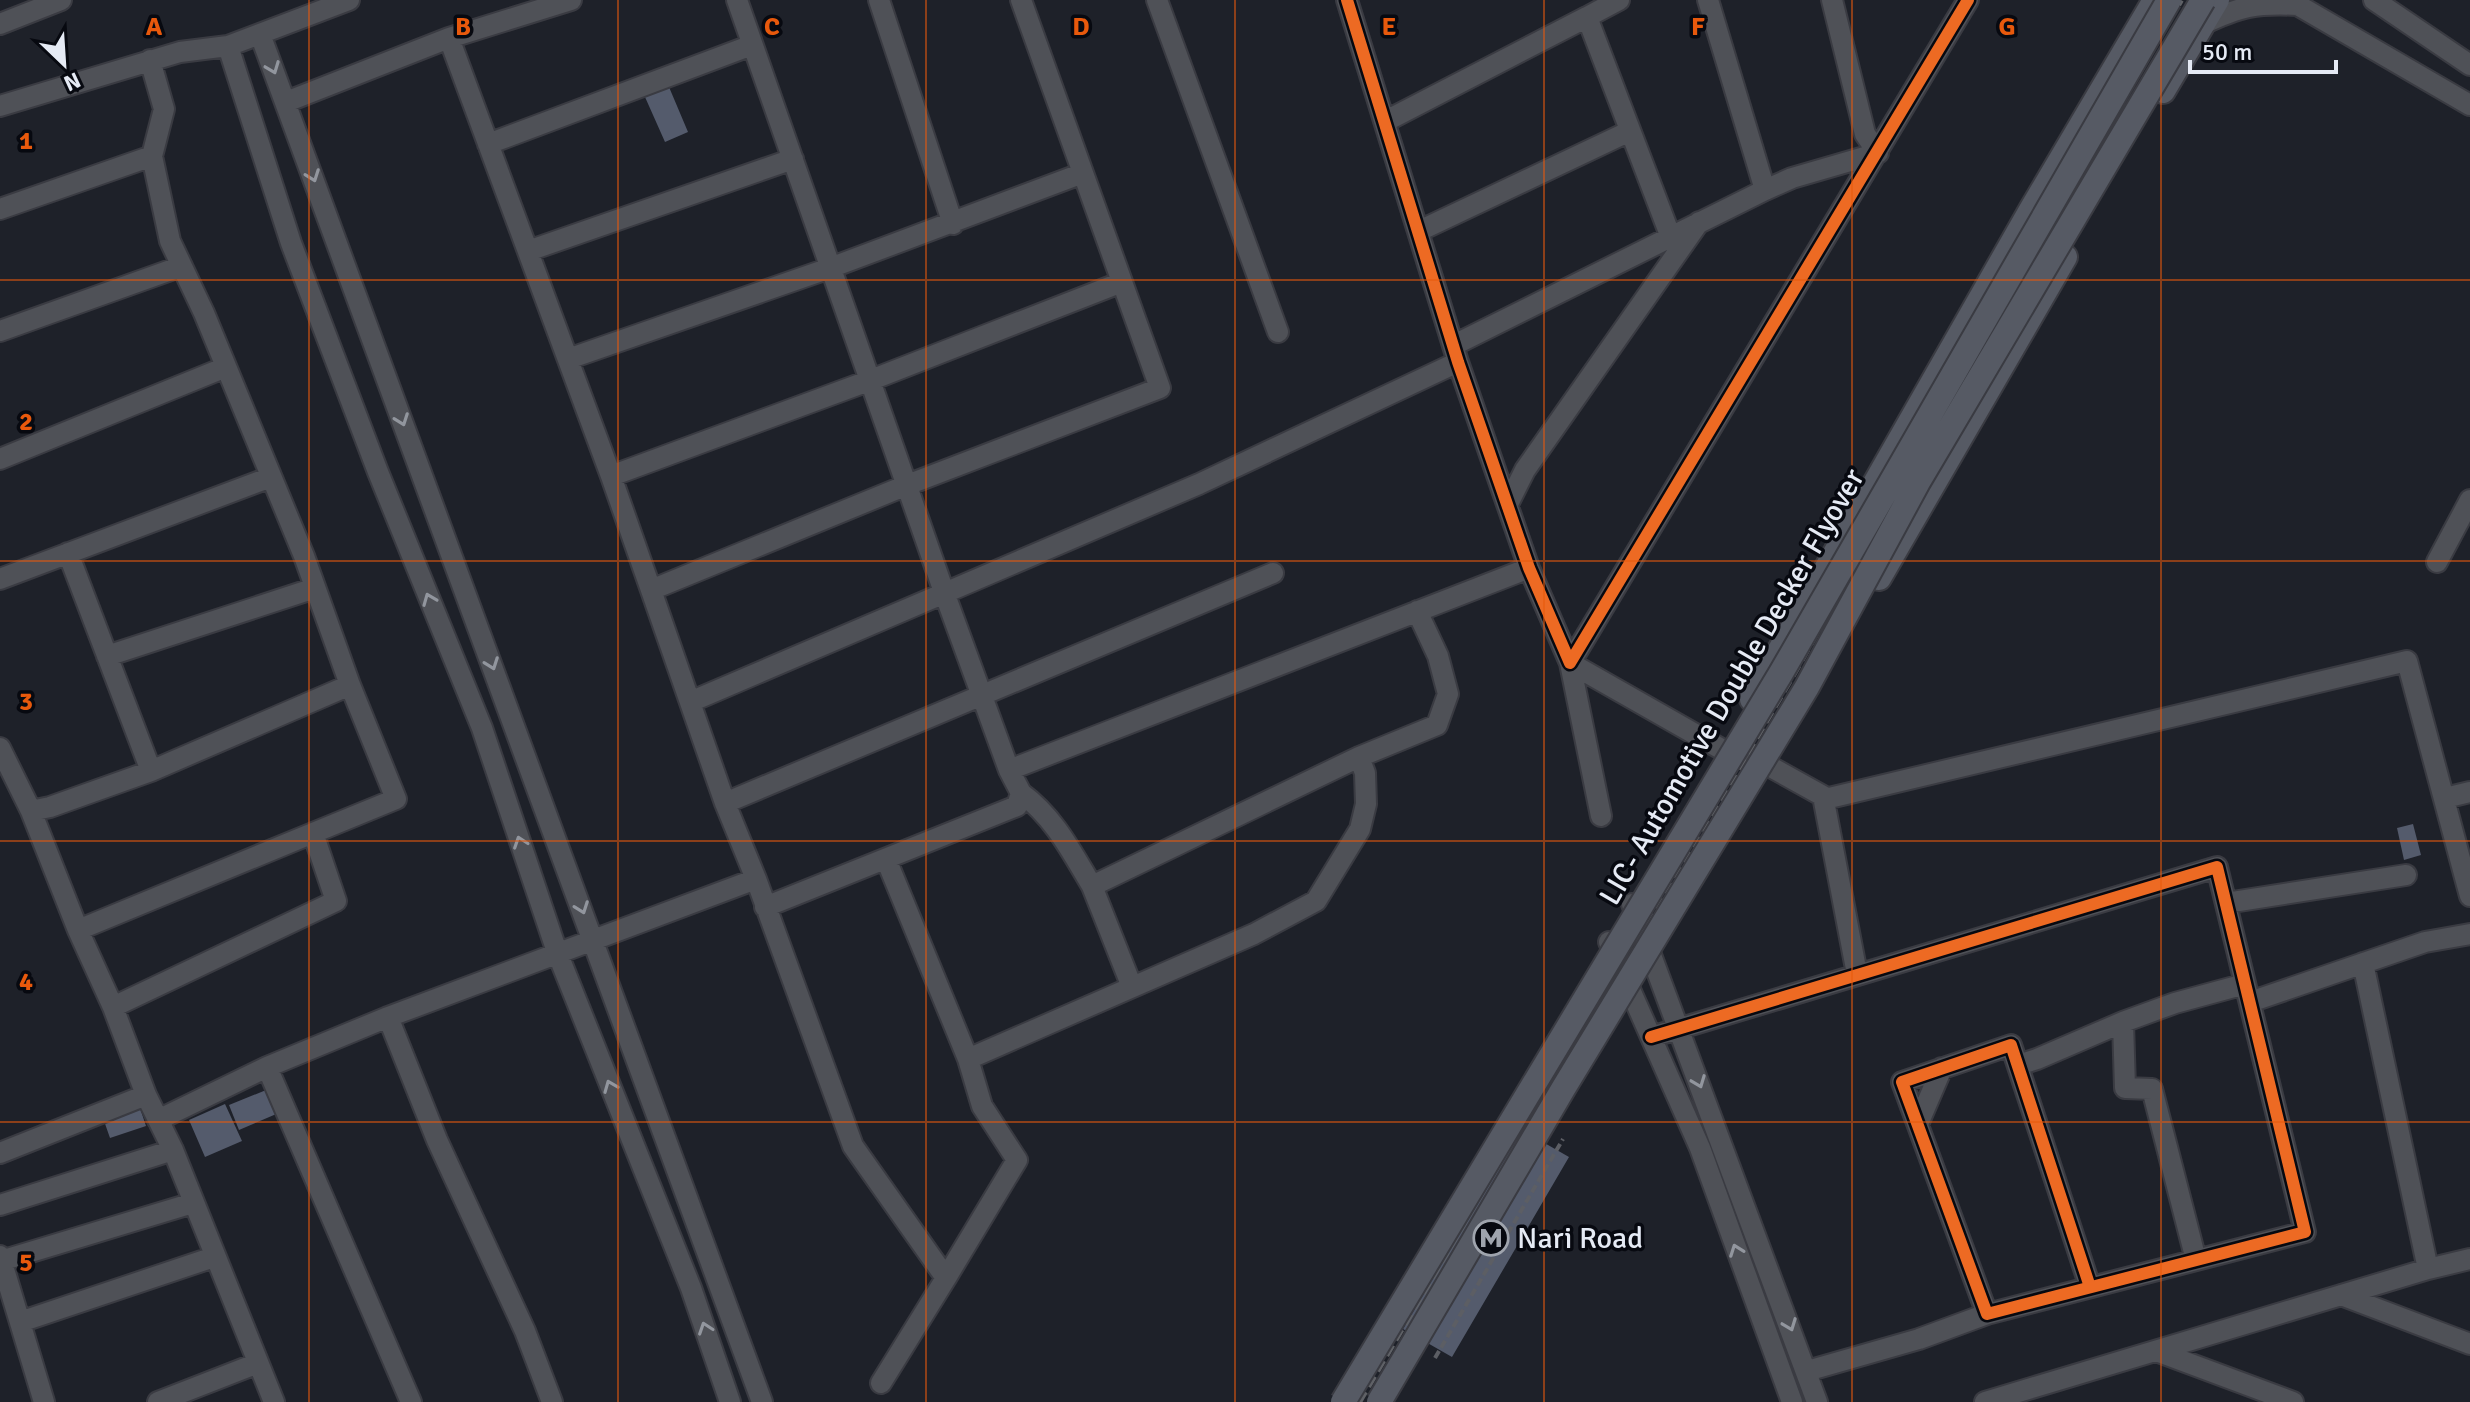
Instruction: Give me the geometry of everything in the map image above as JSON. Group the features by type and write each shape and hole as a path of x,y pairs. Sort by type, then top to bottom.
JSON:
{"main road":[{"path":"1332,1402 1723,750 2031,210 2155,0"},
{"name":"LIC- Automotive Double Decker Flyover","path":"1343,1402 1781,673 2169,0"},
{"path":"1386,1402 1769,766 2203,12 2217,0"},
{"name":"LIC- Automotive Double Decker Flyover","path":"1379,1402 1563,1089 1807,687 1918,482 2203,12"}],"street":[{"path":"0,24 61,0"},
{"path":"0,106 180,52 228,46 349,0"},
{"path":"286,102 449,38 571,0"},
{"path":"737,0 1009,770 1021,793 1038,805 1058,828 1092,886 1132,987"},
{"path":"879,0 953,224"},
{"path":"651,590 907,485 1160,388 1021,0"},
{"path":"1157,0 1278,332"},
{"path":"1386,121 1619,0"},
{"path":"1708,0 1765,190"},
{"path":"1570,663 1968,0"},
{"path":"2374,0 2470,65"},
{"path":"1833,1 1865,134 1878,153"},
{"path":"2203,12 2260,3 2294,2 2470,105"},
{"path":"1355,3 1386,121 1456,353 1529,568 1570,663 1601,816"},
{"path":"1587,17 1670,235"},
{"path":"260,34 762,1402"},
{"path":"449,38 611,476 725,803 756,879 853,1146 946,1278"},
{"path":"488,144 752,45"},
{"path":"228,46 291,243 378,472 482,728 557,952 691,1288 730,1402"},
{"path":"78,930 396,799 271,477 170,241 152,156 164,109 150,60"},
{"path":"1419,231 1630,131"},
{"path":"690,702 1199,484 1456,353 1670,235 1792,178 1878,153"},
{"path":"0,209 152,156"},
{"path":"528,251 793,159"},
{"path":"568,359 953,224 1083,173"},
{"path":"1508,504 1525,470 1699,222"},
{"path":"0,331 182,266"},
{"path":"611,476 871,380 1122,282"},
{"path":"0,459 226,367"},
{"path":"0,579 271,477"},
{"path":"2437,562 2470,500"},
{"path":"68,553 151,771"},
{"path":"1009,770 1529,568"},
{"path":"725,803 1273,573"},
{"path":"107,656 315,588"},
{"path":"1092,886 1359,757 1437,725 1448,694 1438,656 1417,611"},
{"path":"1825,799 2407,661 2470,896"},
{"path":"1570,663 1723,750 1769,766 1821,794 1825,799 1857,974"},
{"path":"31,811 151,771 350,685"},
{"path":"2,757 31,811 78,930 113,1007 146,1095 173,1150 274,1402"},
{"path":"968,1059 1254,934 1316,901 1360,829 1366,804 1365,773 1359,757"},
{"path":"500,783 530,769"},
{"path":"2445,798 2470,792"},
{"path":"765,907 1017,806 1021,793"},
{"path":"113,1007 336,901 313,833"},
{"path":"881,1383 1017,1160 982,1106 968,1059 886,859"},
{"path":"1651,1037 2217,867 2305,1232 1987,1314 1919,1339 1807,1371"},
{"path":"2226,903 2406,875"},
{"path":"158,1120 267,1067 388,1017 756,879"},
{"path":"1632,904 1817,1402"},
{"path":"2018,1065 2175,1003 2248,993 2363,963 2425,942 2470,934"},
{"path":"1609,942 1700,1148 1792,1402"},
{"path":"2363,963 2428,1269"},
{"path":"388,1017 437,1140 525,1331 552,1402"},
{"path":"2123,1022 2125,1088 2152,1089 2196,1260"},
{"path":"1987,1314 1902,1082 2011,1045 2090,1287"},
{"path":"267,1067 411,1402"},
{"path":"1918,1124 1942,1068"},
{"path":"0,1153 146,1095"},
{"path":"0,1205 173,1150"},
{"path":"44,1402 1,1258 193,1203"},
{"path":"20,1322 214,1257"},
{"path":"1985,1402 2470,1259"},
{"path":"2341,1295 2470,1344"},
{"path":"2156,1351 2293,1402"},
{"path":"158,1402 258,1363"}],"path":[{"path":"1435,1358 1563,1139"}],"building":[{"path":"669,87 688,132 665,142 645,97"},
{"path":"2413,824 2421,855 2404,860 2397,828"},
{"path":"271,1088 281,1112 239,1130 229,1105"},
{"path":"225,1104 242,1141 205,1157 189,1120"},
{"path":"139,1105 146,1126 110,1138 103,1118"},
{"path":"1520,1129 1569,1157 1452,1357 1403,1329"}],"railway":[{"path":"1359,1402 1581,1023 1702,831 1957,382 2181,0"}],"cycle path":[{"path":"1347,0 1458,362 1529,568 1570,663 1968,0"},
{"path":"1651,1037 2217,867 2305,1232 1987,1314 1902,1082 2011,1045 2090,1287"}],"place":[{"name":"Nari Road","path":"1491,1238"}]}
